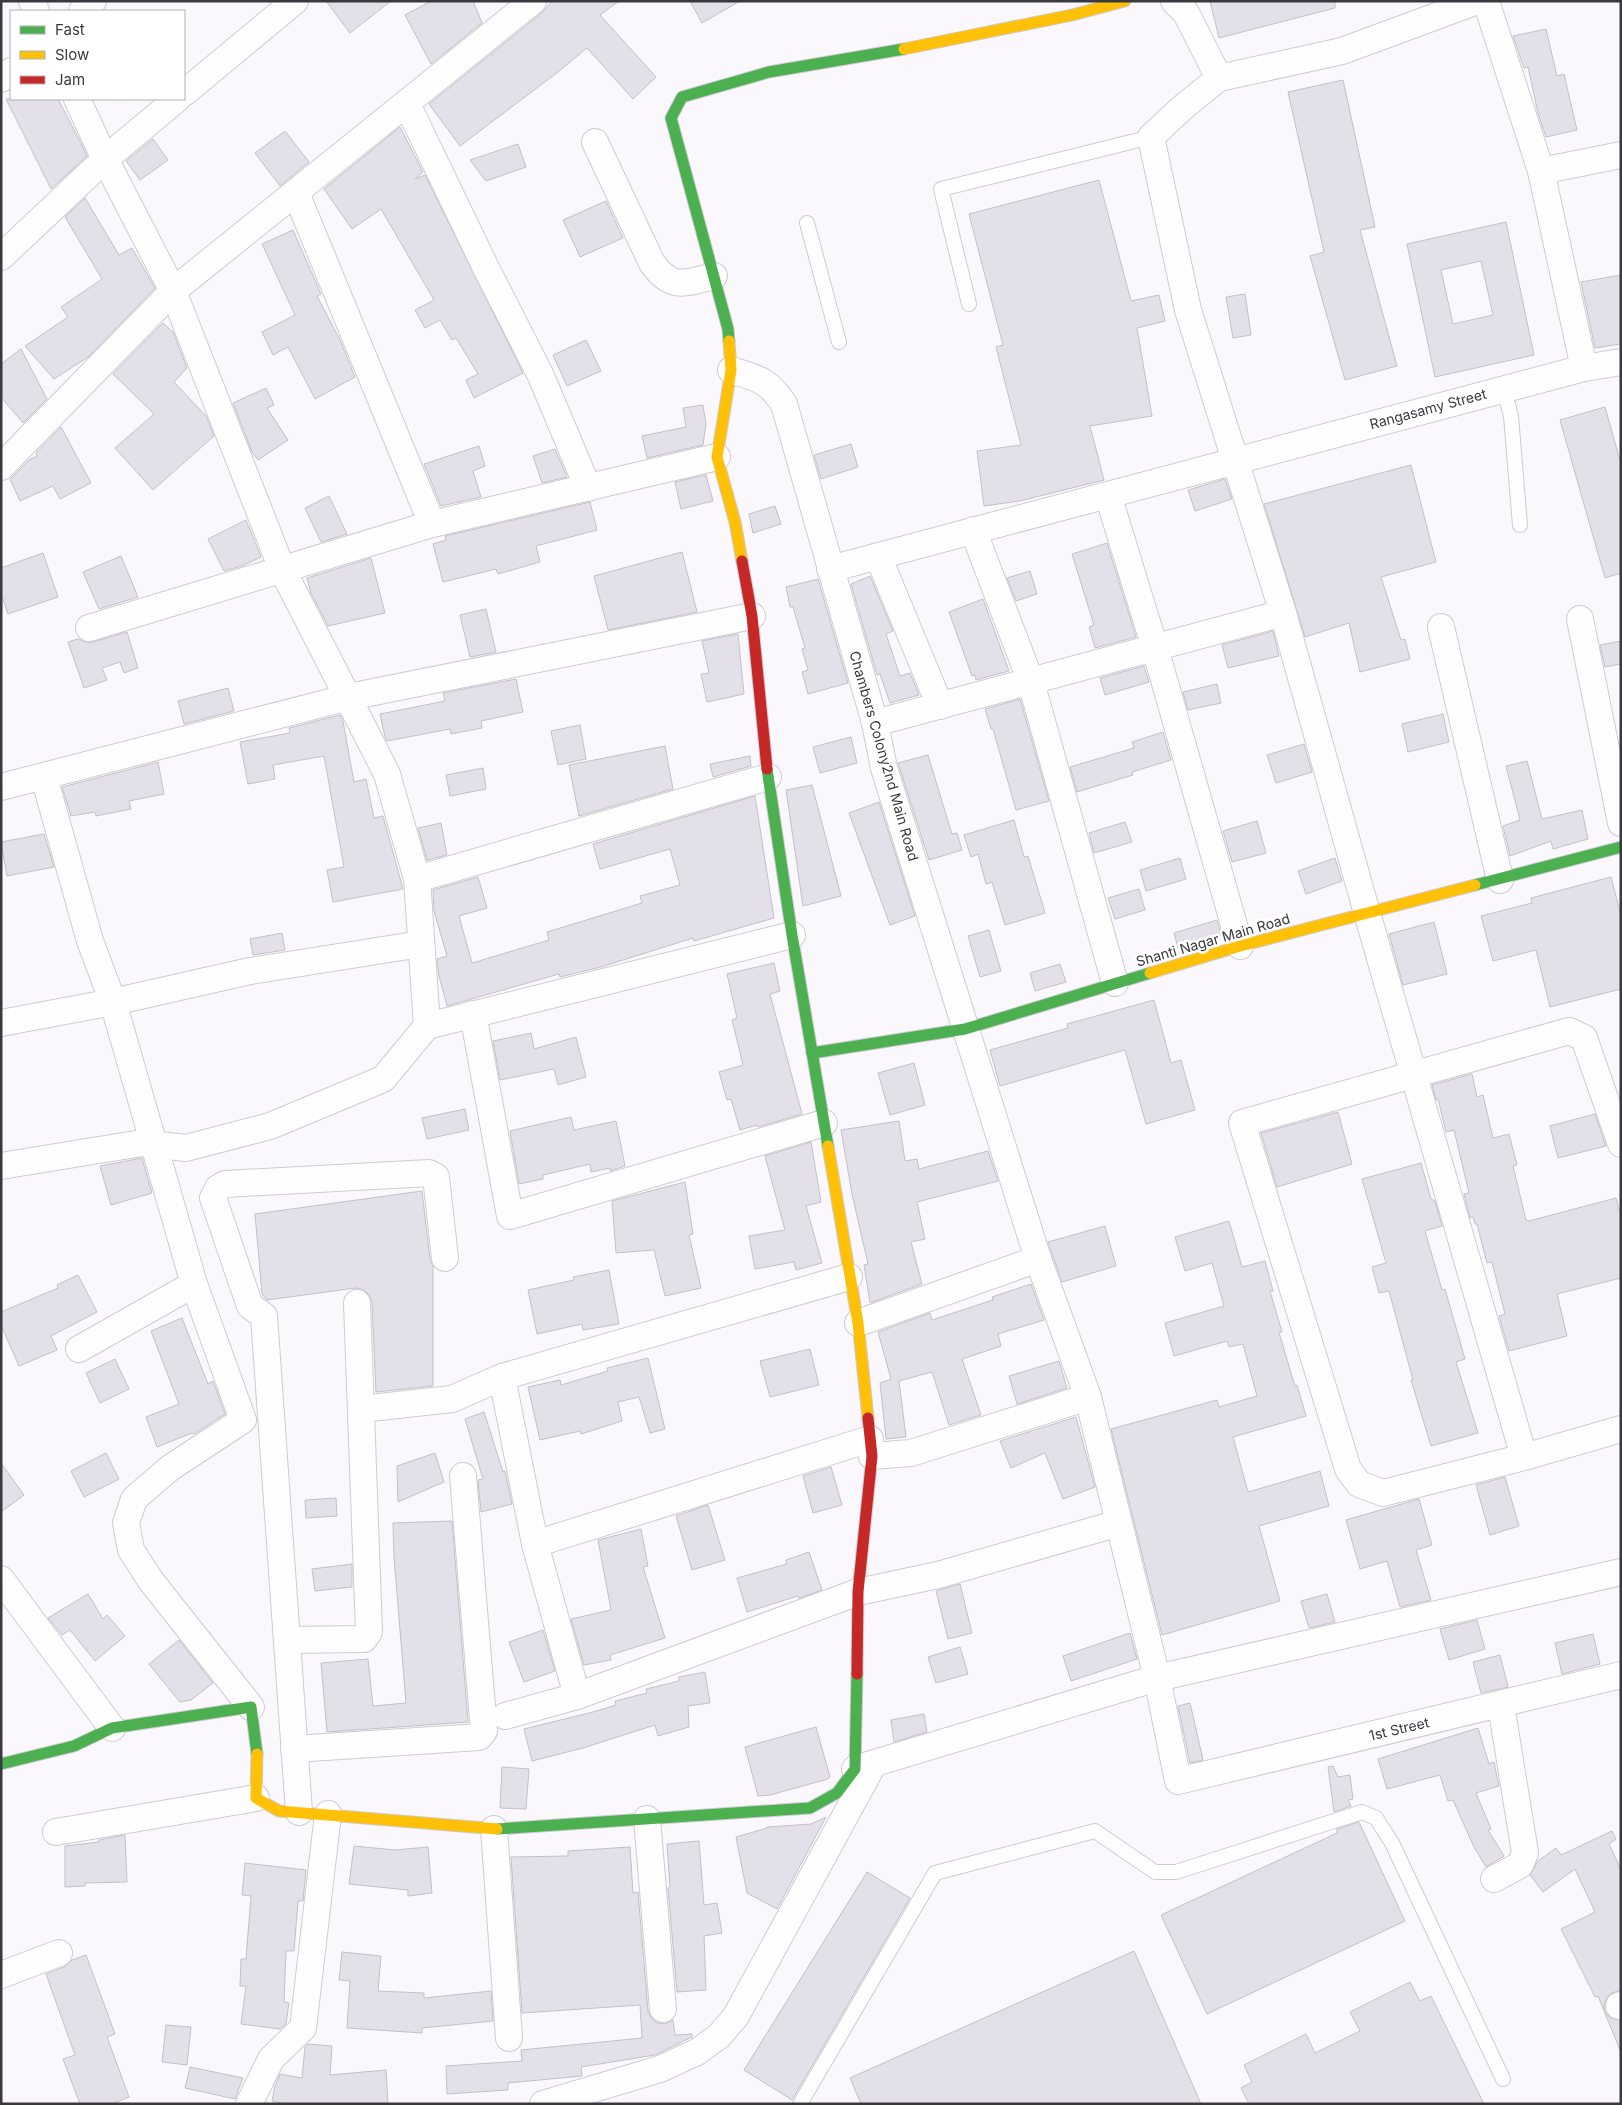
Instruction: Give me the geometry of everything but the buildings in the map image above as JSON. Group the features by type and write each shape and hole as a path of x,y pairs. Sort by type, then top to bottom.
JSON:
{"street":[{"path":"83,10 93,1"},
{"path":"185,92 295,1"},
{"path":"1,467 174,291 533,1"},
{"path":"543,2104 660,2069 697,2052 719,2036 736,2016 864,1766 858,1592 871,1448 858,1323 792,935 768,777 752,616 736,522 716,457 731,370 728,329 672,124 673,112 682,97 768,72 877,54 978,32 1072,15 1125,1"},
{"path":"1174,1 1186,13 1219,78"},
{"path":"1477,1 1342,52 1219,78 1182,108 1151,137 1188,310 1237,461 1283,614 1366,913 1524,1457"},
{"path":"1486,1 1541,171 1584,368"},
{"path":"77,100 105,158 174,291 282,569 387,774 417,879 427,1026"},
{"path":"1,257 105,158 176,100"},
{"path":"406,104 541,376 588,488"},
{"path":"596,142 652,263 661,275 672,282 681,284 714,276"},
{"path":"1541,171 1621,155"},
{"path":"296,193 432,524"},
{"name":"Rangasamy Street","path":"830,569 1584,368 1621,362"},
{"name":"Chambers Colony2nd Main Road","path":"731,370 765,381 775,390 784,404 875,723 884,768 1038,1259 1088,1397 1157,1678 1178,1781"},
{"path":"89,628 432,524 716,457"},
{"path":"1108,494 1155,648 1240,946"},
{"path":"973,530 1031,682 1115,983"},
{"path":"878,556 940,706"},
{"path":"875,723 1283,614"},
{"path":"1,787 348,697 752,616"},
{"path":"1580,619 1621,823"},
{"path":"1441,627 1500,880"},
{"path":"44,777 90,941 112,1002 155,1144 194,1284 243,1420 170,1468 134,1499 126,1523 131,1550 151,1581 250,1707 257,1756 256,1798"},
{"path":"417,879 768,777"},
{"name":"Shanti Nagar Main Road","path":"812,1054 965,1029 1240,946 1500,880 1621,847"},
{"path":"1,1166 142,1143 186,1148 270,1126 383,1079 427,1026 792,935"},
{"path":"1,1023 112,1002 250,971 422,944"},
{"path":"473,1014 510,1216 824,1123"},
{"path":"1621,1144 1584,1038 1569,1031 1242,1123 1348,1469 1359,1484 1383,1493 1524,1457 1621,1429"},
{"path":"300,1812 264,1316 250,1306 214,1198 218,1188 225,1184 429,1173 436,1177 445,1258"},
{"path":"858,1323 1038,1259"},
{"path":"361,1409 452,1399 502,1377 849,1277"},
{"path":"79,1349 194,1284"},
{"path":"287,1640 364,1639 368,1632 357,1303"},
{"path":"502,1377 535,1544 577,1696"},
{"path":"535,1544 871,1448 911,1453 1088,1397"},
{"path":"294,1749 479,1738 484,1731 463,1476"},
{"path":"504,1716 577,1696 858,1592 938,1575 1119,1523"},
{"path":"56,1832 256,1798 279,1811 494,1830 810,1808 837,1793 864,1766 1157,1678 1621,1572"},
{"path":"1,1579 112,1728"},
{"name":"1st Street","path":"1178,1781 1621,1675"},
{"path":"1494,1879 1520,1865 1525,1853 1501,1705"},
{"path":"1,1764 74,1746 112,1728 250,1707"},
{"path":"249,2104 271,2059 303,2028 328,1814"},
{"path":"647,1819 663,2009"},
{"path":"494,1830 509,2038"},
{"path":"1,1975 59,1953"}],"lane":[{"path":"969,304 941,189 1151,137"},
{"path":"806,223 839,342"},
{"path":"1504,389 1511,416 1520,525"},
{"path":"800,2104 935,1873 1094,1831 1155,1872 1176,1872 1362,1812 1376,1818 1392,1843 1503,2079"}],"traffic: fast":[{"path":"729,341 728,329 671,118 682,97 769,72 904,49"},
{"path":"767,769 792,935 828,1146"},
{"path":"1475,885 1621,847"},
{"path":"812,1053 965,1029 1150,973"},
{"path":"497,1829 810,1808 837,1793 855,1769 857,1674"},
{"path":"1,1764 74,1746 112,1728 251,1707 257,1754"}],"traffic: slow":[{"path":"904,49 1072,15 1125,1"},
{"path":"729,341 731,370 717,457 735,522 742,561"},
{"path":"1150,973 1240,946 1475,885"},
{"path":"828,1146 858,1323 868,1418"},
{"path":"257,1754 256,1798 279,1811 497,1829"}],"traffic: jam":[{"path":"742,561 752,616 767,769"},
{"path":"857,1674 858,1592 872,1456 868,1418"}]}
